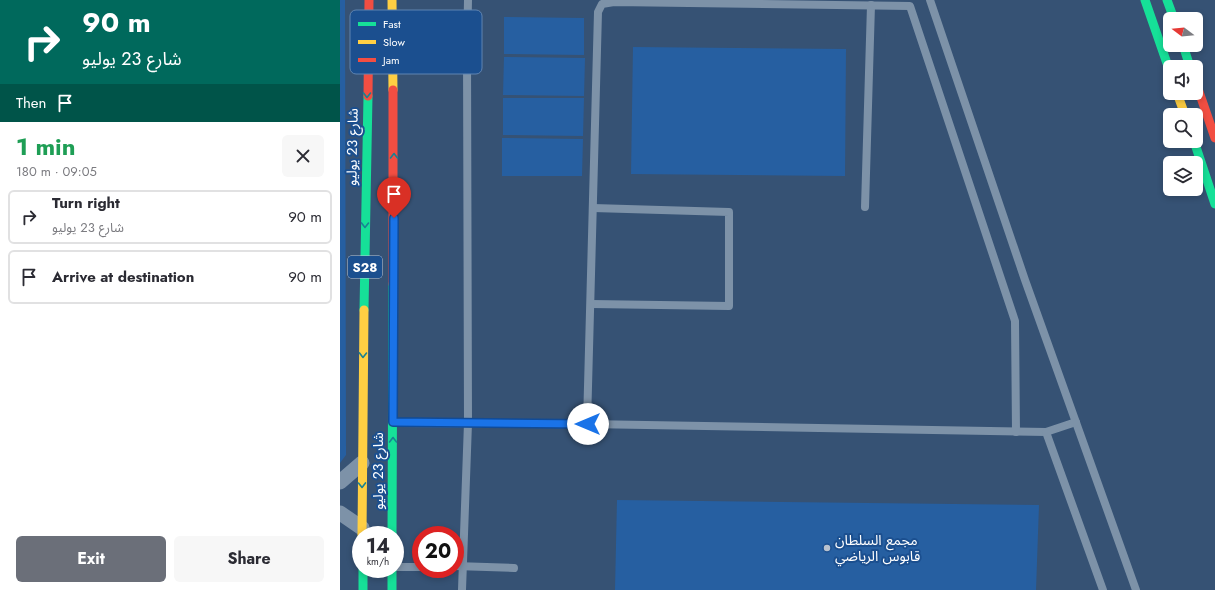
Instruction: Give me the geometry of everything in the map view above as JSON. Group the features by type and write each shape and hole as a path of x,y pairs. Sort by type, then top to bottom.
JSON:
{"main road":[{"name":"شارع 23 يوليو","path":"369,0 369,10"},
{"name":"شارع 23 يوليو","path":"392,0 392,10"},
{"path":"1145,0 1166,60"},
{"path":"1167,0 1171,12"},
{"name":"شارع 23 يوليو","path":"362,526 368,74"},
{"name":"شارع 23 يوليو","path":"392,526 393,74"},
{"path":"1202,100 1215,138"},
{"path":"1196,148 1215,204"},
{"path":"363,578 363,590"},
{"path":"392,578 392,590"}],"street":[{"path":"340,482 362,462"},
{"path":"340,513 355,526"}],"lane":[{"path":"468,0 468,10"},
{"path":"930,0 1025,280 1136,590"},
{"path":"588,424 598,12 602,4 614,2 871,5 910,6 913,13 1015,321 1016,432"},
{"path":"865,208 871,5"},
{"path":"462,526 468,423 467,74"},
{"path":"591,304 729,306 729,212 593,208"},
{"path":"393,422 1016,432 1046,432 1076,422"},
{"path":"1046,432 1103,590"},
{"path":"464,566 514,568"},
{"path":"460,578 462,590"}],"shaded area":[{"path":"340,0 345,0 346,455 340,463"},
{"path":"504,17 584,18 584,55 504,54"},
{"path":"633,47 846,49 845,176 631,174"},
{"path":"504,57 585,58 584,96 503,95"},
{"path":"503,98 584,98 583,136 503,135"},
{"path":"502,138 583,139 582,176 502,176"},
{"name":"مجمع السلطان قابوس الرياضي","path":"617,500 1039,505 1036,590 615,590"}],"traffic: fast":[{"path":"1145,0 1166,60"},
{"path":"1167,0 1171,12"},
{"path":"1185,52 1188,60"},
{"path":"364,310 368,96"},
{"path":"1196,148 1215,204"},
{"path":"392,526 393,284"},
{"path":"363,578 363,590"},
{"path":"392,578 392,590"}],"traffic: slow":[{"path":"392,0 392,10"},
{"path":"393,74 393,90"},
{"path":"1180,100 1182,108"},
{"path":"362,526 364,310"}],"traffic: jam":[{"path":"369,0 369,10"},
{"path":"368,74 368,96"},
{"path":"393,90 393,284"},
{"path":"1202,100 1215,138"}],"place":[{"name":"مجمع السلطان قابوس الرياضي","path":"827,548"}],"route":[{"path":"394,218 393,422 588,424"}]}
